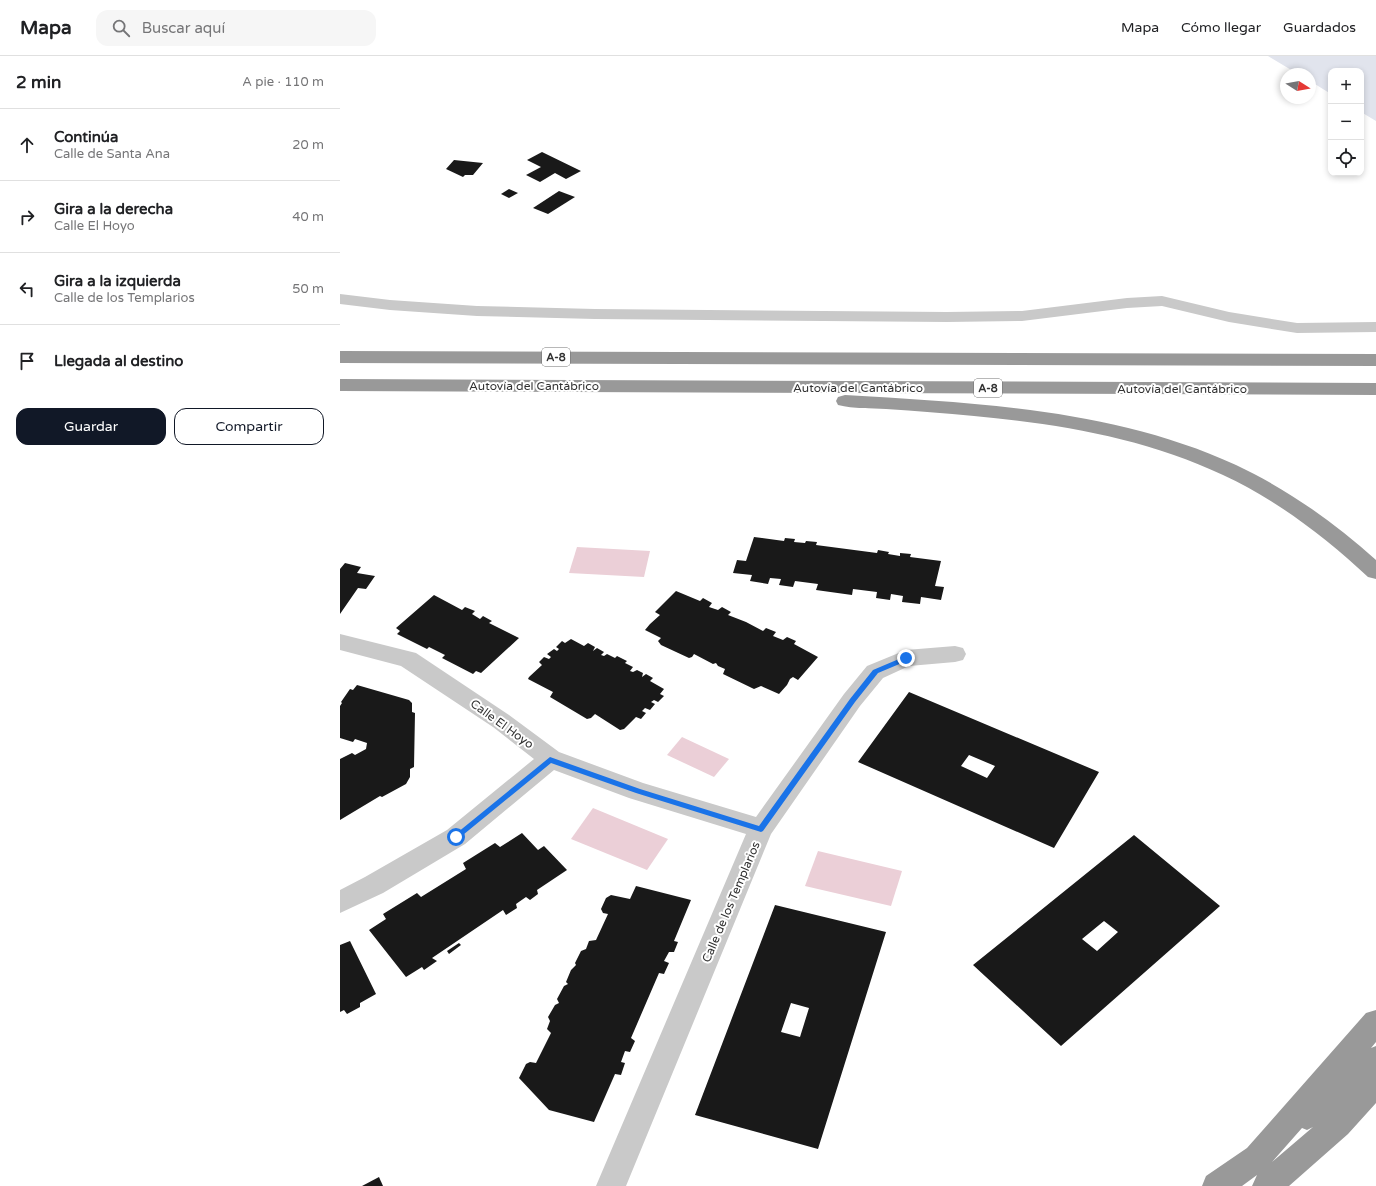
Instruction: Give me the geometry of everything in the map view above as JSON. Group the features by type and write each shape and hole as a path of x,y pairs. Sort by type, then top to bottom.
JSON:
{"highway":[{"name":"A-8","path":"340,357 1376,360"},
{"name":"Autovía del Cantábrico","path":"340,385 1376,389"},
{"path":"599,387 947,408 1039,417 1125,434 1205,460 1234,472 1263,487 1316,521 1355,551 1376,572"},
{"path":"1257,1158 1376,1022"},
{"path":"1217,1186 1257,1158 1376,1060"},
{"path":"1267,1186 1338,1124 1376,1084"},
{"path":"1338,1124 1376,1103"}],"street":[{"path":"340,299 390,305 477,311 595,314 947,317 1022,316 1127,303 1162,301 1229,317 1297,328 1376,327"},
{"name":"Calle El Hoyo","path":"340,642 408,659 501,722 550,759 638,791 761,829"},
{"name":"Calle de los Templarios","path":"611,1186 761,829 852,700 875,672 906,658 955,654"},
{"path":"340,902 374,885 456,837 550,759"}],"shaded area":[{"path":"1268,56 1376,56 1376,121 1364,114 1364,68 1328,68 1328,92 1316,85 1316,68 1288,68"},
{"path":"577,547 650,551 644,577 569,573"},
{"path":"682,737 729,759 714,777 667,755"},
{"path":"593,808 668,839 647,870 571,839"},
{"path":"818,851 902,871 891,906 805,886"}],"building":[{"path":"542,152 581,171 566,179 555,173 540,182 526,175 541,167 527,160"},
{"path":"454,160 483,163 473,175 465,175 463,177 446,169"},
{"path":"509,189 518,193 509,198 501,194"},
{"path":"559,191 575,197 548,214 533,208"},
{"path":"754,537 784,541 785,538 795,539 794,542 817,542 816,545 877,553 878,550 889,552 888,554 900,556 900,553 911,554 910,557 941,561 935,586 944,587 941,600 921,597 920,604 902,602 903,596 891,594 890,600 876,598 877,592 853,589 852,595 816,590 818,584 795,581 793,587 779,585 781,579 770,578 768,584 750,581 752,575 733,573 737,560 746,561"},
{"path":"345,563 361,567 357,573 375,576 366,589 358,588 340,614 340,569"},
{"path":"676,591 700,601 703,598 712,603 709,607 718,610 722,607 731,612 728,615 763,631 766,628 776,632 773,636 783,640 787,637 796,641 794,644 818,657 798,680 793,677 790,679 779,694 761,686 754,689 723,674 725,669 718,666 716,663 713,664 694,654 689,658 661,645 658,641 661,638 645,630 660,615 655,612"},
{"path":"434,595 462,610 465,607 475,611 472,614 480,619 483,616 492,621 489,623 519,638 481,673 476,671 473,674 442,658 445,655 429,647 427,649 397,634 400,631 396,628"},
{"path":"571,639 584,646 588,643 595,647 593,651 597,648 604,652 601,655 604,656 607,654 615,658 617,656 627,661 625,663 633,667 630,671 633,672 637,670 643,673 642,677 646,674 653,678 650,681 664,689 660,694 664,696 658,702 654,700 651,702 655,704 650,710 645,708 642,711 646,713 641,719 636,717 624,729 620,730 595,714 591,718 587,719 550,697 553,692 528,679 542,665 539,662 544,657 549,659 551,657 547,654 554,649 557,651 559,649 556,647 562,641 565,643"},
{"path":"357,685 409,700 412,703 412,712 415,713 414,767 410,769 410,777 406,784 382,797 380,796 340,820 340,759 352,753 355,755 366,749 367,743 355,739 353,742 340,738 341,702 350,689 353,690"},
{"path":"909,692 1099,772 1054,848 858,762","holes":["969,755 995,766 987,778 961,766"]},
{"path":"522,833 538,850 544,846 567,870 537,890 538,894 530,900 526,897 516,904 517,908 506,915 503,910 432,958 437,961 424,970 422,967 406,977 369,930 386,919 383,914 417,893 421,897 466,869 463,863 495,843 500,847"},
{"path":"1134,835 1220,906 1061,1046 973,965","holes":["1104,921 1118,932 1097,951 1082,939"]},
{"path":"636,886 691,900 674,941 678,942 674,952 669,952 664,961 669,963 664,974 659,973 631,1038 635,1041 630,1052 625,1051 621,1062 625,1063 621,1075 615,1074 594,1122 549,1110 519,1078 526,1064 530,1062 536,1063 551,1033 547,1029 550,1021 548,1017 555,1005 559,1003 557,999 564,986 568,984 566,982 571,970 576,965 575,963 581,951 586,949 589,941 596,940 608,914 603,913 601,909 606,898 611,895 630,899"},
{"path":"775,905 886,932 818,1149 695,1115","holes":["791,1003 809,1008 800,1037 781,1032"]},
{"path":"350,941 376,994 360,1003 360,1007 347,1014 344,1010 340,1012 340,945"},
{"path":"459,943 461,945 449,954 447,951"},
{"path":"379,1177 383,1186 362,1186"}],"route":[{"path":"456,837 550,759 638,791 761,829 852,700 875,672 906,658"}]}
